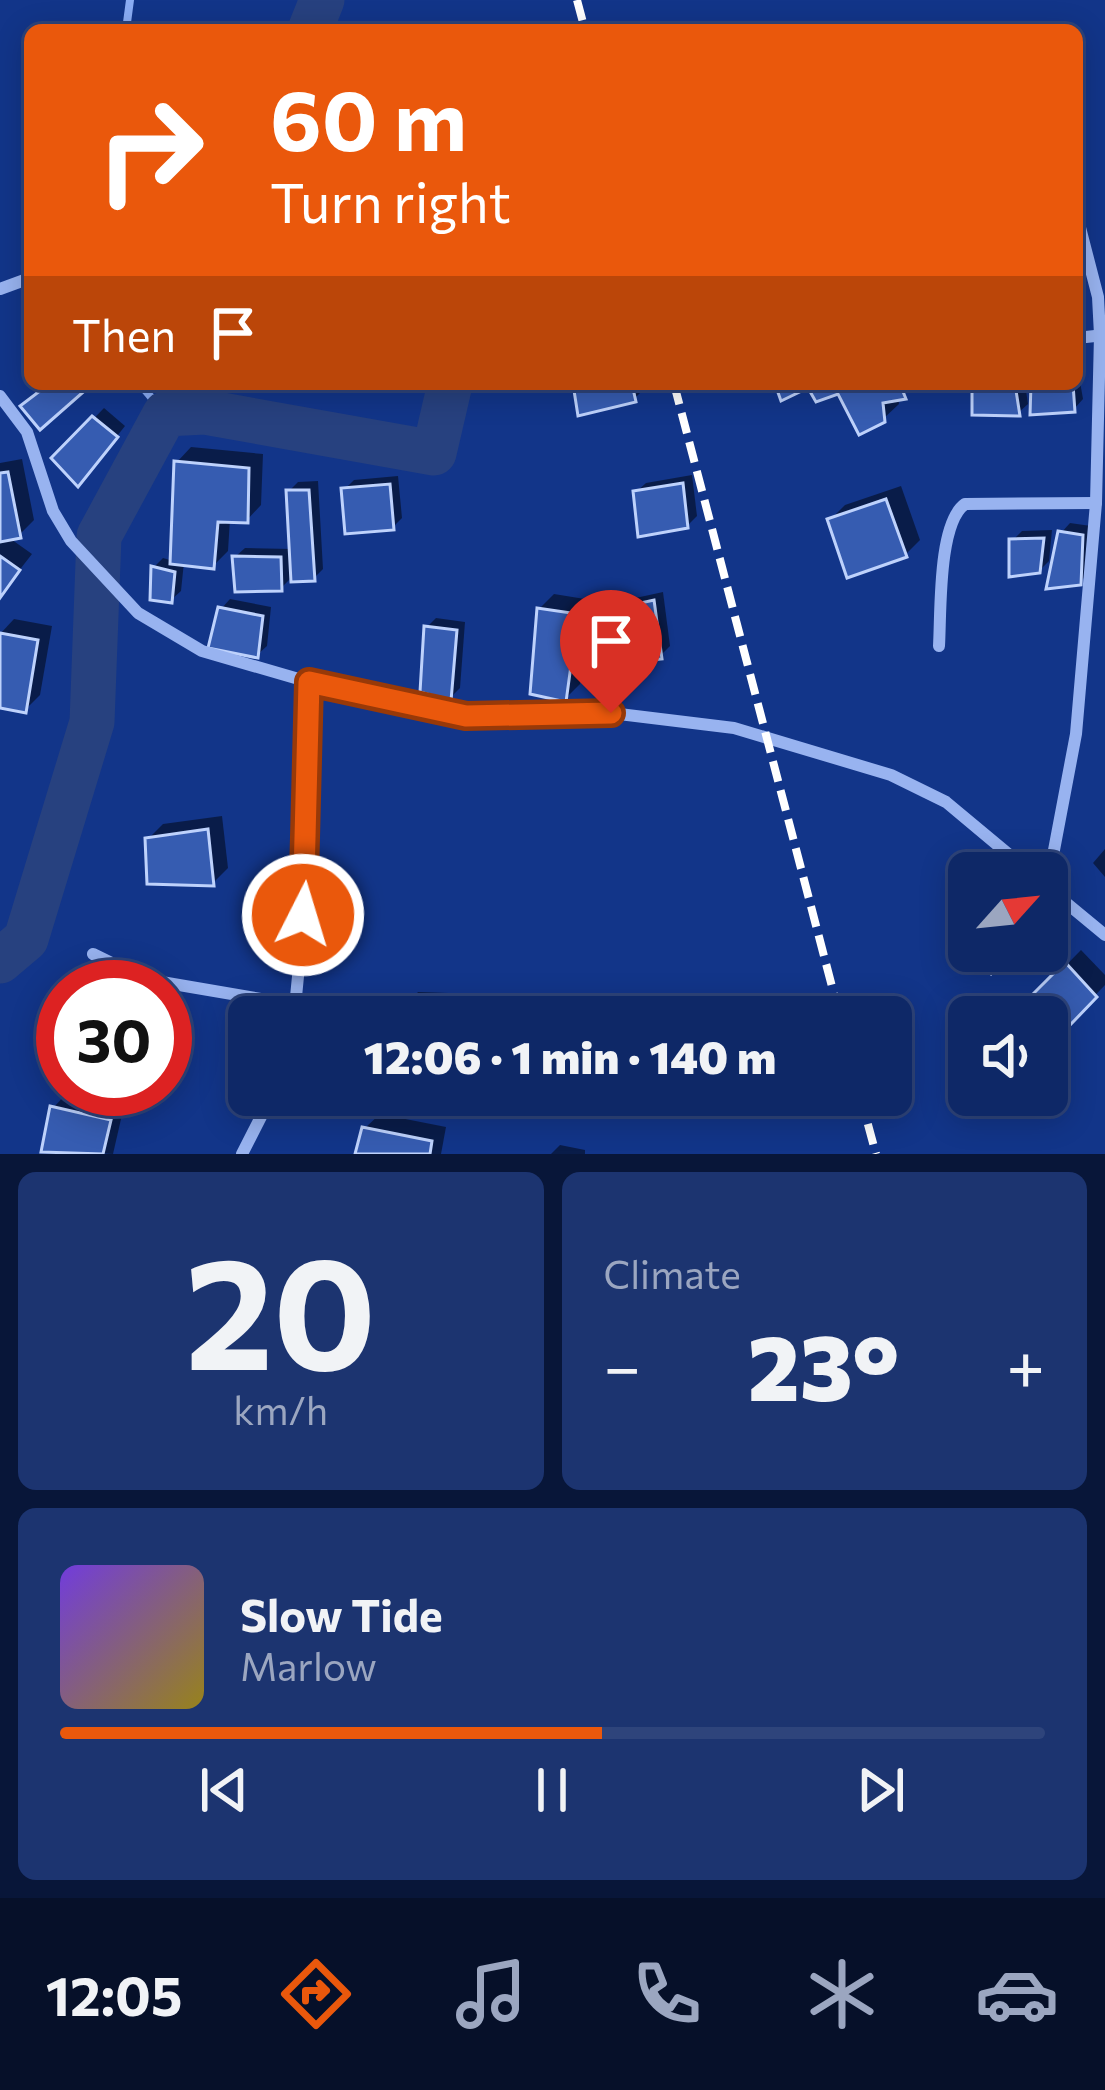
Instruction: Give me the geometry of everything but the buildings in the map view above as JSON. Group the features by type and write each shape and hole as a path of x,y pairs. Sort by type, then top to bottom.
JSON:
{"street":[{"path":"1054,852 1076,734 1096,503 1103,335 1083,239"},
{"path":"0,396 27,432 45,472 52,511 71,541 139,613 202,651 309,682 466,716 611,713 734,728 891,775 946,802 1006,852"},
{"path":"939,646 948,530 957,509 965,504 1096,503"},
{"path":"297,996 308,885 309,682"},
{"path":"1068,904 1105,935"},
{"path":"93,954 144,979 228,997"},
{"path":"242,1154 261,1116"}],"waterway":[{"path":"127,24 130,0"},
{"path":"312,24 322,0"},
{"path":"145,390 165,414"},
{"path":"0,961 26,939 92,722 99,536 165,414 205,412 434,453 449,390"}],"railway":[{"path":"577,0 583,24"},
{"path":"676,390 834,996"},
{"path":"866,1116 876,1154"}],"route":[{"path":"303,915 308,885 309,682 466,716 611,713"}]}
